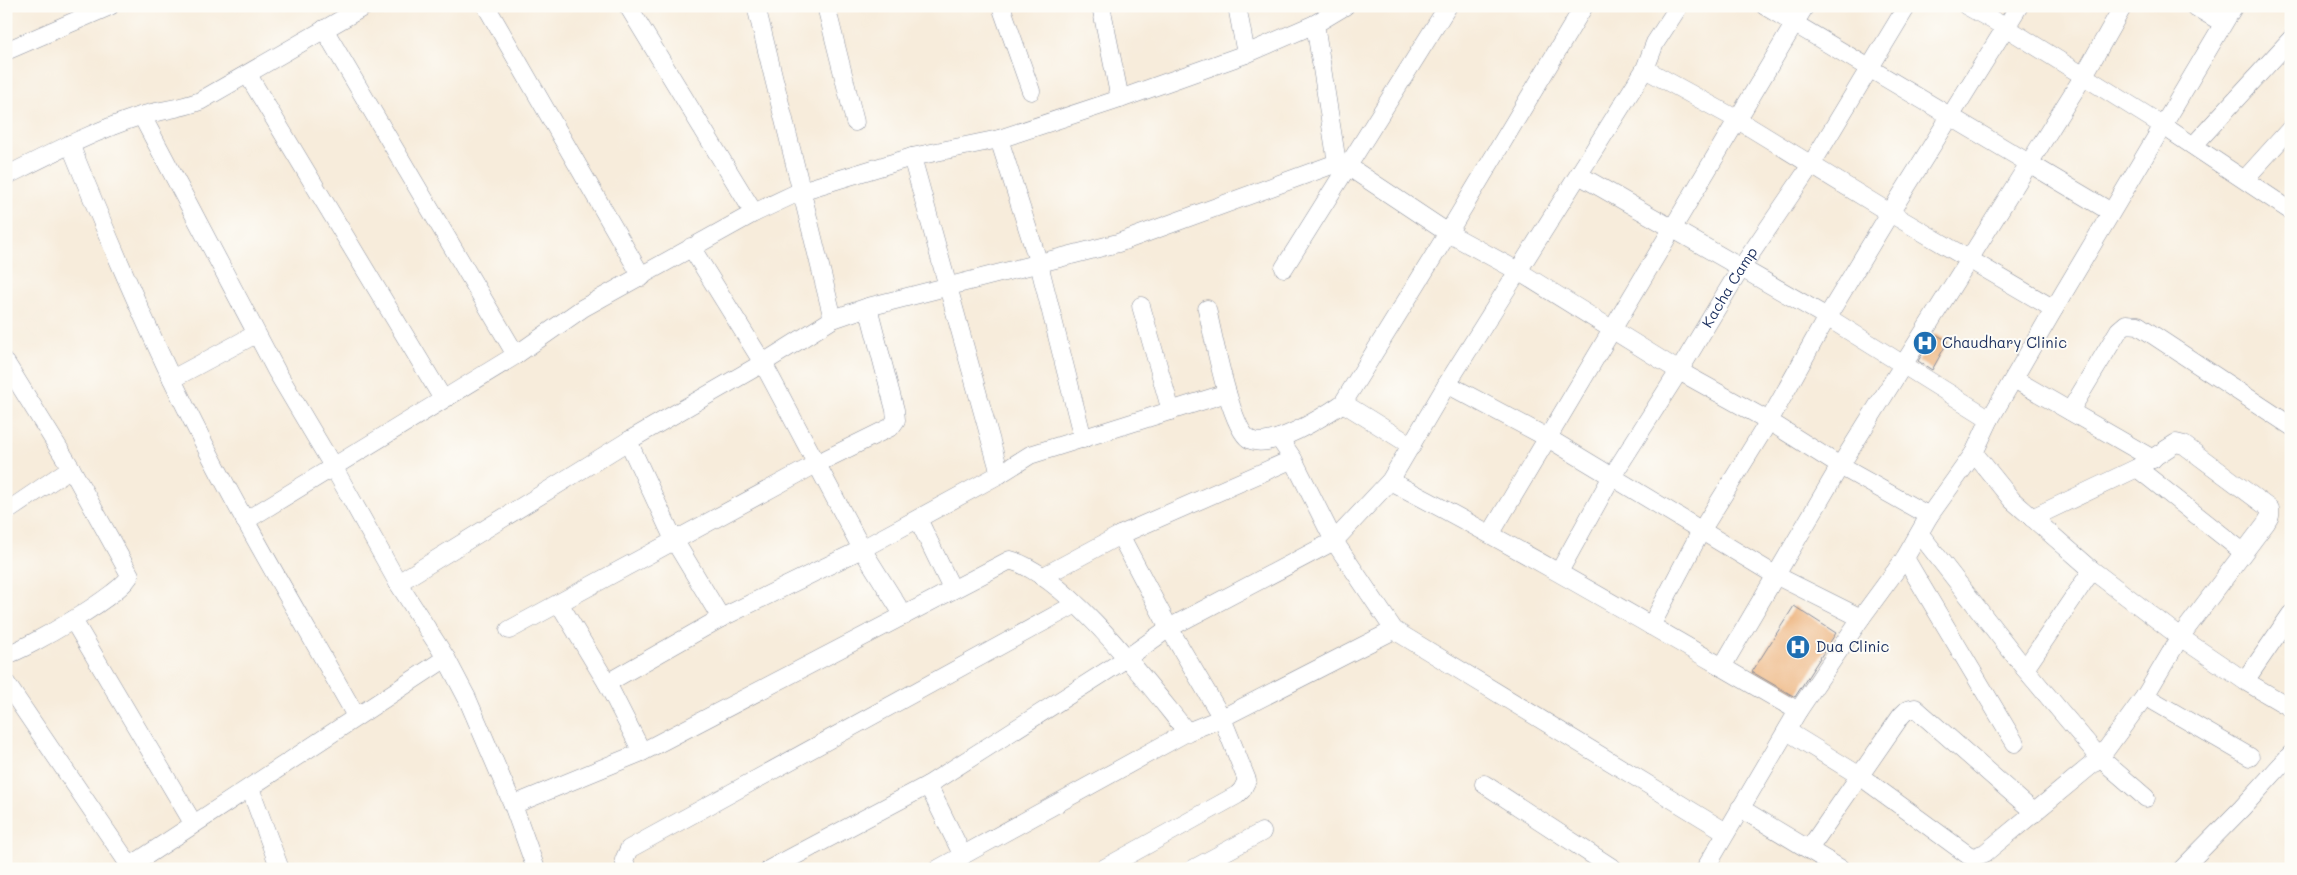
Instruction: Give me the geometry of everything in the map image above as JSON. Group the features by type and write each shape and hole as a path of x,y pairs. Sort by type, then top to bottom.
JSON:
{"street":[{"path":"6,51 110,6"},
{"path":"6,176 70,144 142,116 182,108 200,101 365,6"},
{"path":"486,6 642,277"},
{"path":"628,6 754,213"},
{"path":"756,6 833,319"},
{"path":"826,6 855,122"},
{"path":"1001,6 1031,91"},
{"path":"1101,6 1120,100"},
{"path":"1237,6 1246,54"},
{"path":"245,521 516,355 583,308 642,277 691,247 754,213 801,191 912,157 999,139 1120,100 1246,54 1315,24 1345,6"},
{"path":"1284,268 1343,165 1448,6"},
{"path":"1207,309 1227,393 1243,434 1250,440 1258,442 1278,438 1322,418 1342,403 1448,233 1584,6"},
{"path":"770,869 928,785 1127,658 1169,628 1334,540 1390,481 1412,446 1446,384 1645,69 1655,43 1679,6"},
{"path":"1765,6 1869,70 2111,212"},
{"path":"1491,533 1805,6"},
{"name":"Kacha Camp","path":"1559,572 1611,478 1741,268 1812,165 1907,6"},
{"path":"1967,6 2007,28 2194,145 2291,211"},
{"path":"1651,626 1701,531 1769,421 1827,317 1890,212 2007,28 2019,6"},
{"path":"1722,667 1840,466 2083,77 2124,6"},
{"path":"2194,6 2223,23"},
{"path":"1705,869 1798,711 1861,618 1905,558 1929,516 1974,453 1990,420 2054,309 2234,6"},
{"path":"1315,24 1343,165 1448,233 1518,271 1679,371 1769,421 1840,466 1929,516"},
{"path":"324,29 516,355"},
{"path":"2194,145 2291,39"},
{"path":"1645,69 1738,120 2054,309"},
{"path":"248,75 443,399"},
{"path":"142,116 256,334 398,583 446,658 467,698 513,806 536,869"},
{"path":"2245,179 2291,128"},
{"path":"999,139 1040,264 1082,439"},
{"path":"70,144 120,264 172,379 245,521 356,716"},
{"path":"912,157 1000,474"},
{"path":"398,583 628,441 763,363 833,319 868,307 1118,243 1343,165"},
{"path":"1579,175 1827,317 1990,420"},
{"path":"691,247 763,363 862,549 904,616"},
{"path":"1141,306 1171,411"},
{"path":"509,630 816,464 891,427 896,420 895,410 868,307"},
{"path":"2070,411 2119,330 2126,324 2138,325 2291,426"},
{"path":"172,379 256,334"},
{"path":"6,655 73,620 124,585 130,576 71,468 7,367"},
{"path":"2014,379 2153,459"},
{"path":"1446,384 1548,438 1611,478 1775,575 1861,618"},
{"path":"607,683 721,618 862,549 1042,449 1082,439 1227,393"},
{"path":"1342,403 1412,446"},
{"path":"1278,438 1293,459 1334,540 1394,630 1726,832"},
{"path":"628,441 674,540 721,618"},
{"path":"1787,731 1860,776 1968,855 1974,857 1985,853 2036,813 2100,758 2145,696 2180,637 2266,523 2270,509 2184,445 2176,443 2137,468 2032,518"},
{"path":"1974,453 2012,500 2092,570 2180,637 2246,681 2291,708"},
{"path":"1042,577 1120,536 1293,459"},
{"path":"6,512 71,468"},
{"path":"2137,468 2243,552"},
{"path":"1390,481 1491,533 1798,711"},
{"path":"918,519 952,589"},
{"path":"1920,534 2025,669 2100,758 2146,798"},
{"path":"1103,869 1236,796 1242,790 1247,780 1222,718 1169,628 1120,536"},
{"path":"1905,558 2015,743"},
{"path":"513,806 642,752 1010,560 1020,563 1042,577 1076,604 1127,658 1187,732"},
{"path":"2025,669 2092,570"},
{"path":"559,603 607,683 642,752"},
{"path":"628,869 624,860 629,849 1076,604"},
{"path":"2246,681 2291,614"},
{"path":"73,620 193,823"},
{"path":"938,869 1187,732 1222,718 1394,630"},
{"path":"6,683 128,867 446,658"},
{"path":"2145,696 2250,757"},
{"path":"1809,849 1901,716 1907,710 1915,708 2036,813"},
{"path":"2182,869 2242,808 2291,754"},
{"path":"1484,784 1614,869"},
{"path":"928,785 962,856"},
{"path":"250,788 280,869"},
{"path":"1740,808 1841,869"},
{"path":"1193,869 1262,832"}],"building":[{"path":"1935,334 1948,341 1932,370 1918,361"},
{"path":"1794,606 1836,633 1795,697 1752,672"}],"place":[{"name":"Chaudhary Clinic","path":"1925,343"},
{"name":"Dua Clinic","path":"1798,647"}]}
